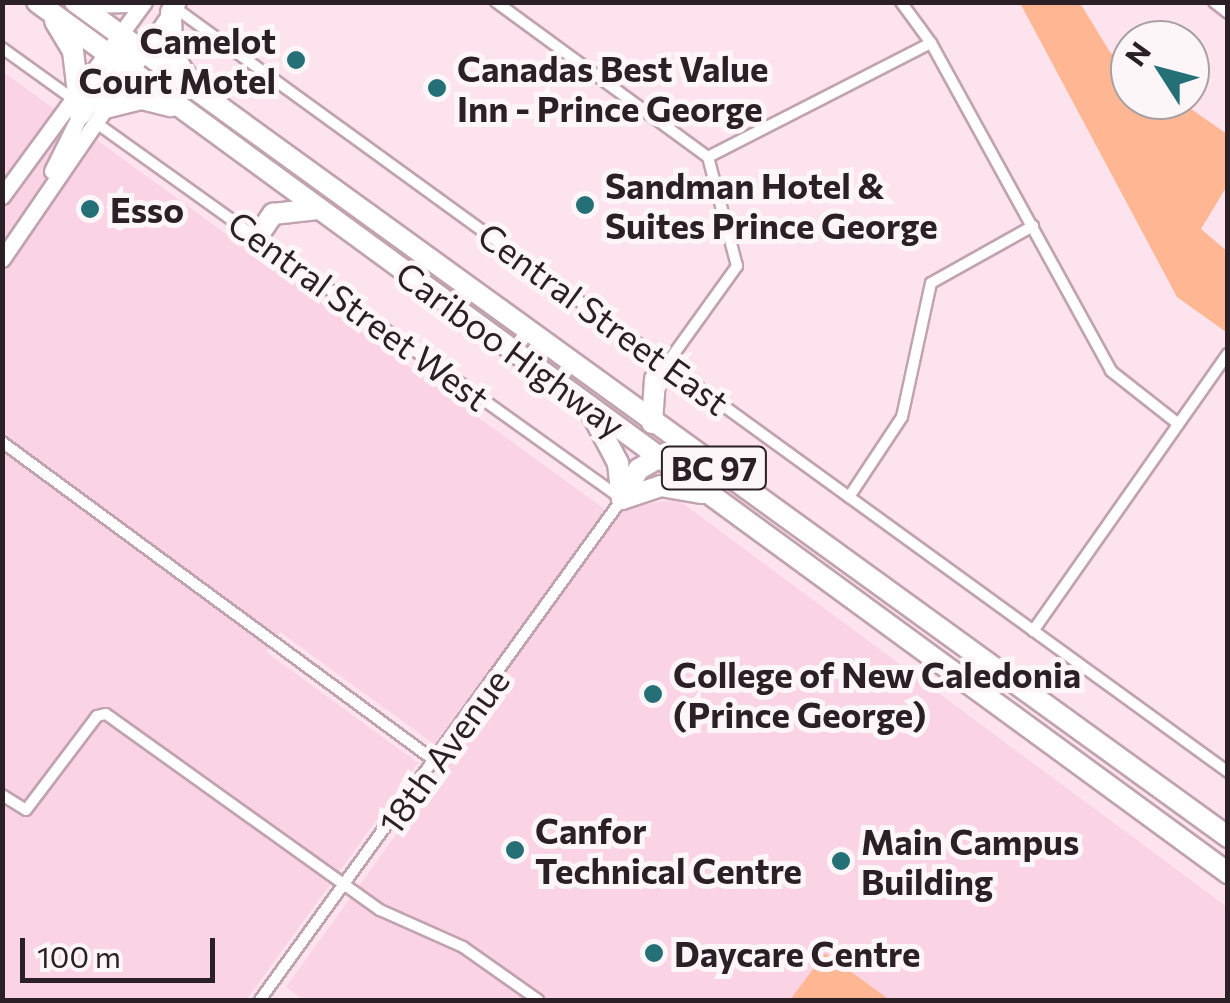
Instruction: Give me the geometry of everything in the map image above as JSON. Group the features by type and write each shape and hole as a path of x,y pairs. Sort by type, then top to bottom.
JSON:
{"highway":[{"path":"78,2 109,8 130,2"},
{"name":"Cariboo Highway","path":"78,2 652,423 1228,837"},
{"path":"40,5 69,42 86,108"},
{"name":"Cariboo Highway","path":"40,5 1228,873"},
{"path":"174,7 172,54 202,95"},
{"path":"86,108 125,54 120,36"},
{"path":"86,108 142,99 190,114"},
{"path":"258,236 273,214 260,165"},
{"path":"273,214 320,210"},
{"path":"616,396 661,372"},
{"path":"652,423 661,372"},
{"path":"580,399 610,442 622,499"},
{"path":"622,499 638,469 658,456 694,453"},
{"path":"622,499 661,486 717,499"}],"main road":[{"path":"120,36 144,2"},
{"path":"119,63 144,52 174,7"},
{"path":"2,196 86,108"},
{"path":"2,258 38,207 86,108"}],"street":[{"path":"496,2 708,157 736,266 661,372"},
{"path":"902,2 931,43 1111,371 1177,423"},
{"path":"1214,2 1228,13"},
{"name":"Central Street East","path":"174,7 661,372 849,497 1228,772"},
{"path":"708,157 931,43"},
{"name":"Central Street West","path":"2,48 622,499"},
{"path":"849,497 902,417 931,283 1033,226"},
{"path":"1034,631 1228,354"},
{"path":"2,442 435,761"},
{"name":"18th Avenue","path":"264,996 622,499"},
{"path":"2,795 26,810 97,716 106,714 380,910 464,947 538,1000"},
{"path":"264,996 281,1000"}],"shaded area":[{"path":"1020,3 1080,3 1110,52 1110,120 1207,120 1227,134 1227,186 1201,229 1227,251 1226,332 1177,297"},
{"path":"2,71 607,511 677,499 1227,907 1227,1000 304,1000 286,987 452,757 280,632 266,652 418,763 246,1000 3,1000"},
{"path":"825,953 890,1000 790,1000"}],"place":[{"name":"Camelot Court Motel","path":"296,60"},
{"name":"Canadas Best Value Inn - Prince George","path":"437,88"},
{"name":"Sandman Hotel & Suites Prince George","path":"585,205"},
{"name":"Esso","path":"90,209"},
{"name":"College of New Caledonia (Prince George)","path":"653,694"},
{"name":"Canfor Technical Centre","path":"515,850"},
{"name":"Main Campus Building","path":"841,861"},
{"name":"Daycare Centre","path":"654,953"}]}
